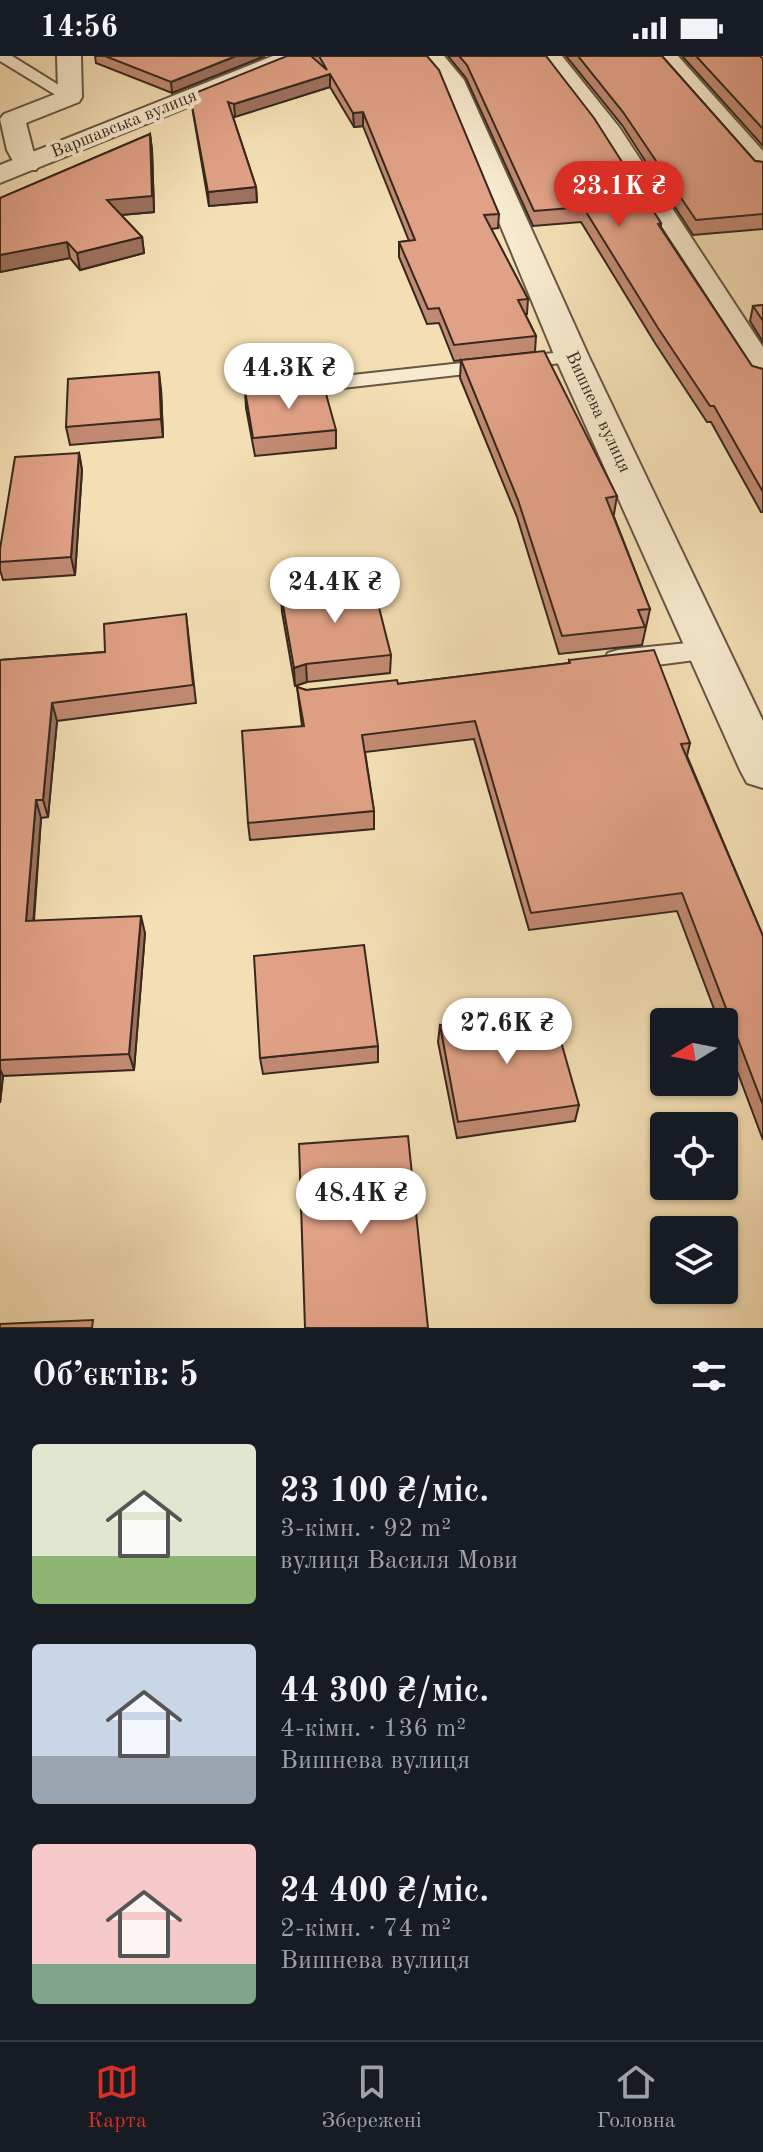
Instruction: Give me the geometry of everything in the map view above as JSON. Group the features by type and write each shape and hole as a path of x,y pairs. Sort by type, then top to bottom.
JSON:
{"street":[{"path":"27,164 20,150 13,119 70,97 69,56"},
{"name":"Варшавська вулиця","path":"0,175 293,56"},
{"name":"Вишнева вулиця","path":"431,56 452,80 572,357 763,770"},
{"path":"550,56 606,127 763,373"},
{"path":"665,56 763,167"}],"lane":[{"path":"3,56 70,97"},
{"path":"325,384 572,357"},
{"path":"585,663 708,650"}],"building":[{"path":"105,56 236,56 171,82"},
{"path":"287,56 311,56 327,70 319,56 427,56 439,70 499,214 484,215 528,299 518,300 536,336 454,345 439,308 428,309 399,242 415,240 363,112 353,113 330,74 234,104 228,102 256,187 208,192 190,95"},
{"path":"459,56 546,56 594,118 661,223 658,224 752,366 763,369 763,492 714,406 710,406 658,328 583,207 534,211 467,65"},
{"path":"578,56 662,56 755,161 763,162 763,214 696,220 623,112"},
{"path":"696,56 760,56 763,59 763,129"},
{"path":"150,134 152,196 107,200 142,237 77,253 67,242 0,255 0,198"},
{"path":"763,305 763,321 753,306"},
{"path":"544,351 617,496 606,498 650,609 638,610 645,627 562,636 518,500 461,360"},
{"path":"159,372 161,419 66,427 68,379"},
{"path":"323,383 336,430 253,438 245,391"},
{"path":"79,453 71,557 0,562 15,457"},
{"path":"373,584 391,655 294,668 281,594"},
{"path":"186,614 193,685 52,703 43,800 36,800 26,921 141,916 129,1054 0,1060 0,660 105,652 104,624"},
{"path":"654,650 690,743 681,744 763,936 763,1105 738,1040 738,1008 726,1008 682,893 531,913 475,721 362,735 374,811 248,823 242,731 304,726 297,687 306,690 397,680 398,684 570,663 569,660"},
{"path":"364,945 378,1046 260,1058 254,956"},
{"path":"552,1010 579,1105 458,1122 440,1025"},
{"path":"408,1136 428,1328 305,1328 299,1144"},
{"path":"93,1320 92,1328 0,1328 0,1324"}]}
